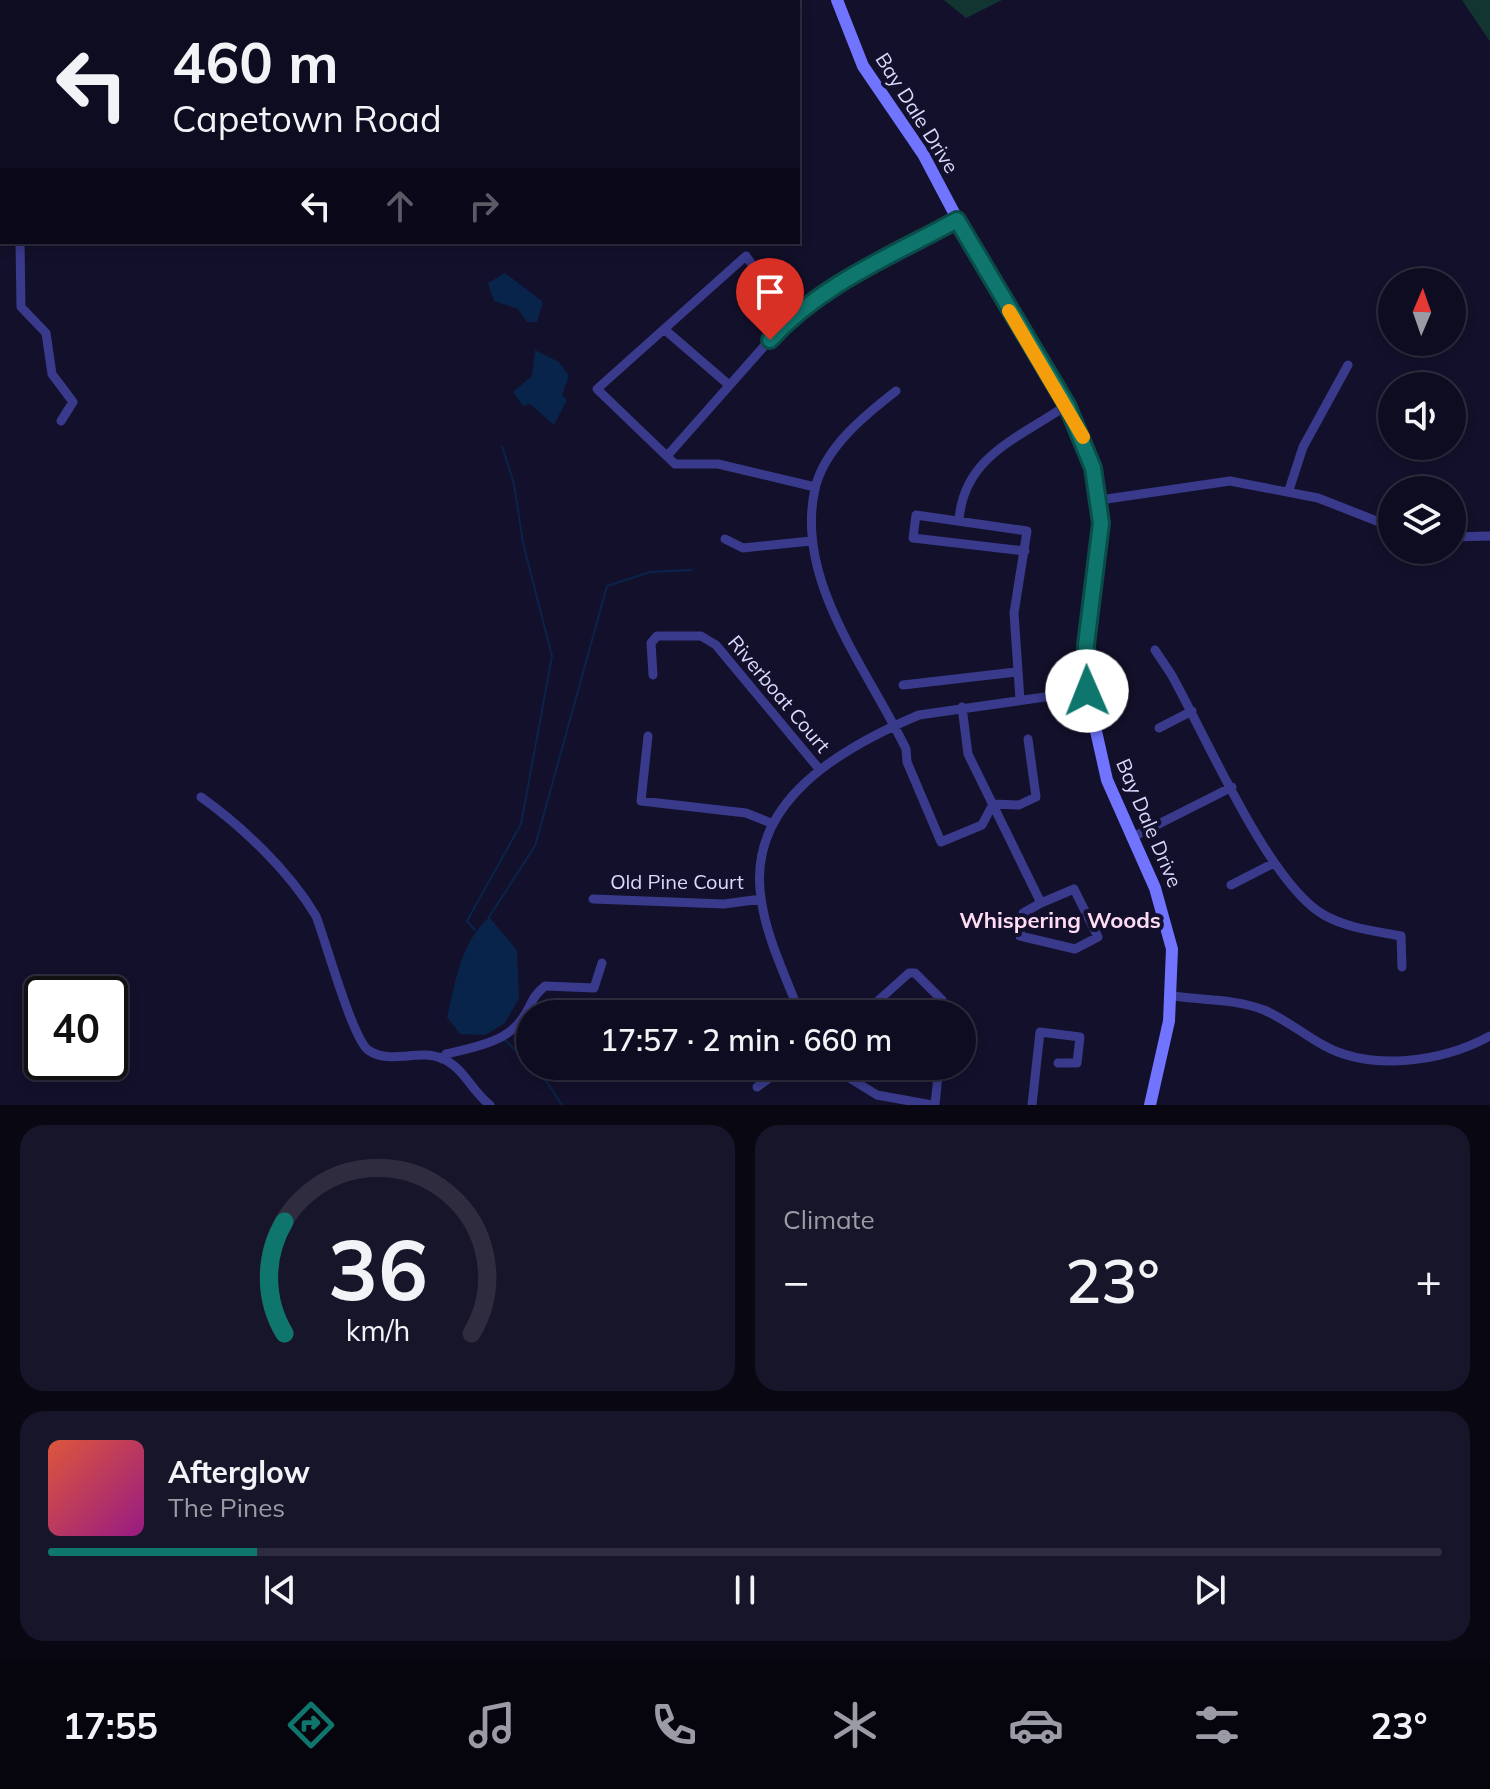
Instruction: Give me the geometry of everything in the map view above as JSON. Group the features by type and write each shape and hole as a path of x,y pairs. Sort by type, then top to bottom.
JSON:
{"street":[{"name":"Bay Dale Drive","path":"837,0 863,66 923,154 957,220 1067,405 1087,446 1100,500 1100,542 1086,645 1087,691 1107,780 1166,917 1174,971 1172,996 1150,1105"},
{"path":"667,456 790,317 831,287 957,220"},
{"path":"20,244 21,307 46,333 52,374 73,402 61,421"},
{"path":"790,317 746,256 597,389 675,464 718,464 815,487"},
{"path":"664,329 729,385"},
{"path":"1289,490 1303,447 1348,365"},
{"path":"896,391 862,419 830,457 815,487 811,541 834,609 895,725 941,842 982,825 993,804"},
{"path":"959,520 961,496 971,475 989,457 1067,405"},
{"path":"1100,500 1230,481 1289,490 1378,522"},
{"path":"1020,700 1014,613 1025,551 1027,531 916,515 913,538 1025,551"},
{"path":"1466,537 1490,536"},
{"path":"725,539 743,548 811,541"},
{"name":"Riverboat Court","path":"653,675 651,643 657,636 701,636 725,656 820,770"},
{"path":"1155,650 1192,711 1274,863 1296,892 1323,915 1343,923 1401,936 1402,967"},
{"path":"903,685 1016,672"},
{"path":"795,1000 761,899 762,858 771,823 794,791 820,770 895,725 919,715 1087,691"},
{"path":"962,707 968,754 1041,903"},
{"path":"1159,728 1192,711"},
{"path":"648,736 641,801 746,813 771,823"},
{"path":"993,804 1019,805 1036,797 1028,739"},
{"path":"1131,838 1232,787"},
{"path":"201,797 278,867 308,903 322,931 355,1030 367,1049 383,1057 431,1055 442,1059 455,1065 476,1095 490,1105"},
{"path":"1231,885 1274,863"},
{"path":"1074,889 1098,937 1075,949 1020,936 1023,913 1041,903 1074,889"},
{"name":"Old Pine Court","path":"593,899 724,904 761,899"},
{"path":"442,1059 446,1054 497,1039 523,1018 531,998 545,986 594,988 602,963"},
{"path":"879,1000 909,973 915,973 942,1000"},
{"path":"1172,996 1258,1008 1323,1046 1365,1060 1393,1061 1430,1055 1462,1048 1490,1036"},
{"path":"1032,1105 1040,1032 1080,1037 1077,1063 1058,1063"},
{"path":"757,1087 767,1080"},
{"path":"849,1080 876,1100 934,1105 937,1080"}],"green space":[{"path":"944,0 1002,0 966,18"},
{"path":"1462,0 1490,0 1490,41 1489,40"}],"water":[{"path":"505,273 543,302 537,322 527,322 518,309 494,301 488,283"},
{"path":"535,350 559,362 569,376 562,395 567,400 554,425 530,404 523,406 513,392 532,376"},
{"path":"489,917 517,950 519,998 505,1023 485,1035 460,1034 447,1017 460,964 479,928"}],"waterway":[{"path":"475,930 467,921 521,824 552,656 523,543 514,484 502,446"},
{"path":"489,917 535,846 607,586 650,572 692,570"},
{"path":"504,1039 516,1051"},
{"path":"545,1080 562,1105"}],"slow traffic":[{"path":"1009,311 1067,405 1083,437"}],"district":[{"name":"Whispering Woods","path":"1060,920"}],"route":[{"path":"770,340 790,317 831,287 957,220 1067,405 1083,436 1093,468 1101,523 1086,645 1087,691"}]}
